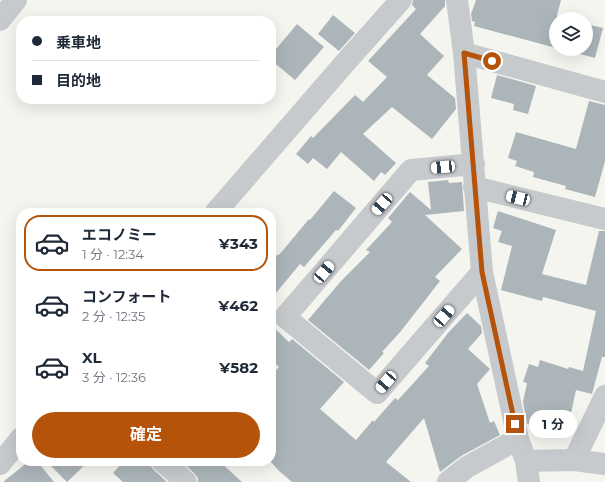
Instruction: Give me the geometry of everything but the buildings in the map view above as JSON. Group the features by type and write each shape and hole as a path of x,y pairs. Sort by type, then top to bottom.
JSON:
{"street":[{"path":"0,20 16,0"},
{"path":"219,208 401,0"},
{"path":"457,0 464,53 482,272 518,439 526,461 529,482"},
{"path":"464,53 605,92"},
{"path":"474,164 411,170 285,317 377,393 482,272"},
{"path":"474,187 605,219"},
{"path":"574,460 605,396"},
{"path":"448,482 467,468 518,439"},
{"path":"0,464 16,444"},
{"path":"526,461 574,460 605,464"},
{"path":"168,466 186,482"}],"route":[{"path":"492,61 464,53 482,272 515,424"}]}
